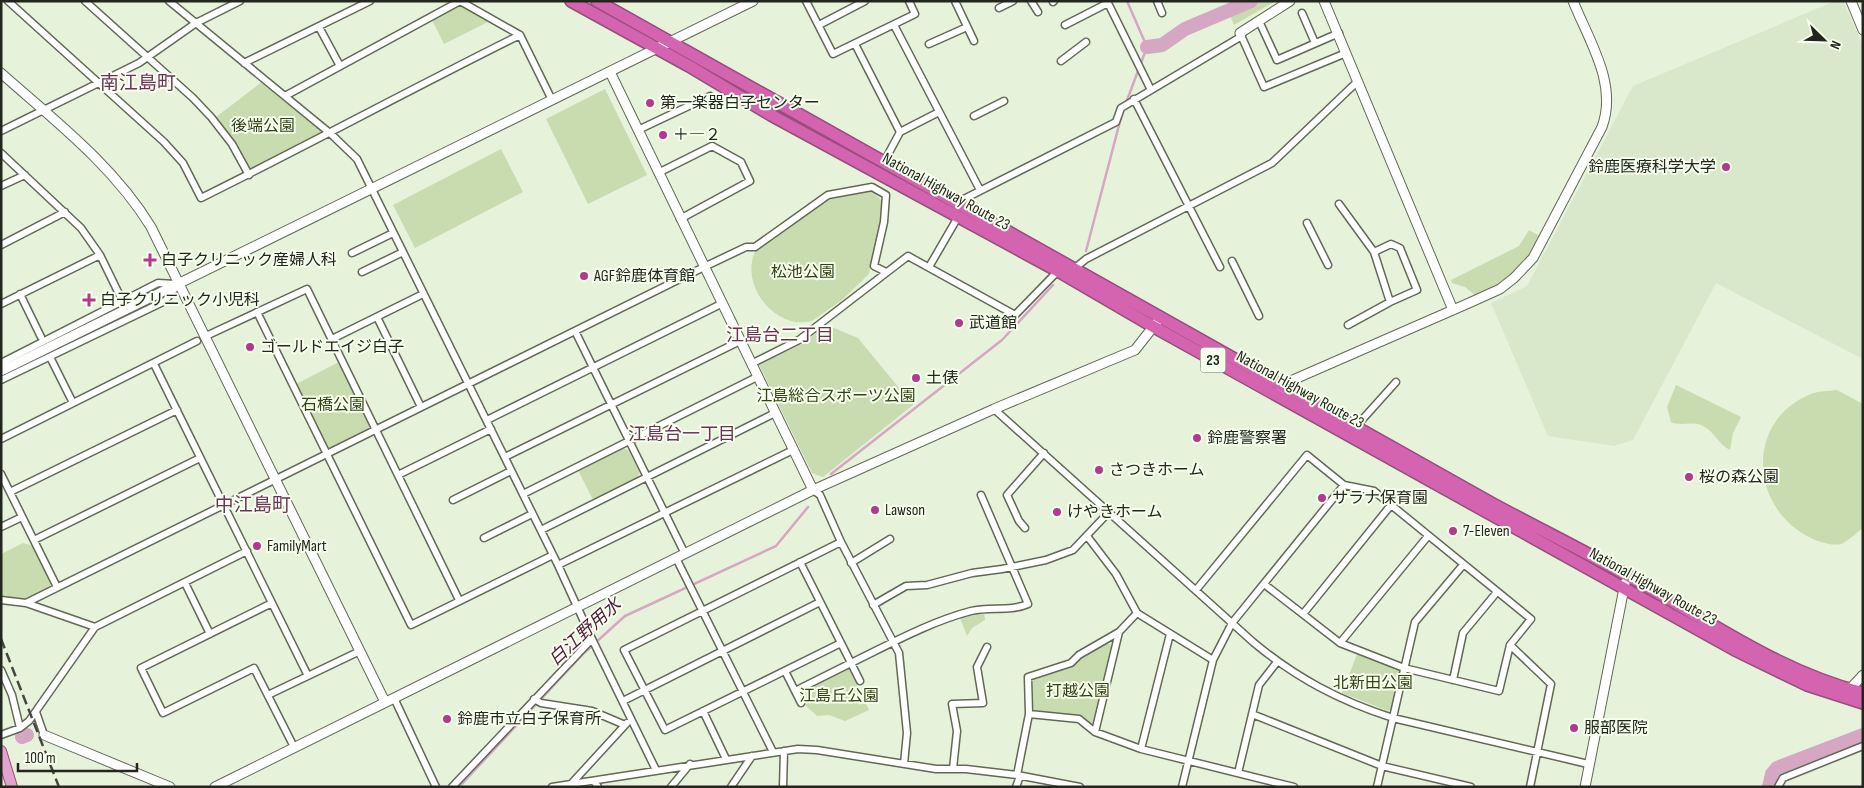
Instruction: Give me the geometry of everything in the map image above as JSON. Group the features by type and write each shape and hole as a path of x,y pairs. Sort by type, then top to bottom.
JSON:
{"highway":[{"name":"National Highway Route 23","path":"571,1 771,115 1058,271 1154,328 1769,669 1823,691 1863,704"},
{"name":"National Highway Route 23","path":"597,1 1493,504 1628,576 1755,650 1825,682 1863,693"}],"main road":[{"path":"1,751 12,787"}],"street":[{"path":"8,1 177,156 201,198 332,134 402,93 520,35"},
{"path":"85,1 193,98 223,131 249,174"},
{"path":"169,1 332,134 357,159 553,554 656,770"},
{"path":"1,131 148,57 196,23 240,1"},
{"path":"244,63 370,1"},
{"path":"285,96 460,1 520,35 552,100"},
{"path":"1,371 753,1"},
{"path":"806,1 834,54 915,14 909,1"},
{"path":"819,25 865,1"},
{"path":"955,1 974,42"},
{"path":"999,8 1013,1"},
{"path":"1031,1 1038,12"},
{"path":"1157,1 1162,13"},
{"path":"958,202 1116,122 1120,108 1241,34 1290,1"},
{"path":"1324,1 1339,33 1453,310"},
{"path":"1278,396 1284,385 1500,289 1529,263 1602,127 1608,104 1606,85 1573,1"},
{"path":"1851,1 1863,30"},
{"path":"1065,25 1108,2 1150,88"},
{"path":"1302,13 1316,43"},
{"path":"1259,22 1277,60 1339,33"},
{"path":"894,25 980,190"},
{"path":"319,26 340,66"},
{"path":"929,44 967,27"},
{"path":"1241,34 1264,87 1346,53"},
{"path":"1061,61 1086,42"},
{"path":"855,44 900,132"},
{"path":"610,72 793,450 813,490 820,495 851,563 899,653 906,699 908,733 904,764"},
{"path":"1,73 98,160 138,207 151,227 179,284 201,339 276,479 385,702"},
{"path":"1075,268 1086,259 1272,163 1358,80"},
{"path":"638,130 710,96"},
{"path":"1132,100 1220,267"},
{"path":"974,116 1004,101"},
{"path":"884,162 900,132 939,112"},
{"path":"658,173 712,146 741,162 750,181 680,219"},
{"path":"1,153 81,228 100,255 121,298"},
{"path":"1,186 25,175"},
{"path":"26,604 326,453 704,267 746,247 755,247 828,196 872,187 886,195 884,222 874,266 886,272"},
{"path":"1339,204 1374,252 1390,302"},
{"path":"1,245 66,212"},
{"path":"929,267 958,217"},
{"path":"1307,223 1328,265"},
{"path":"352,253 393,233"},
{"path":"1348,326 1390,302 1418,290 1400,248 1391,244 1374,252"},
{"path":"362,272 403,252"},
{"path":"1,304 100,255"},
{"path":"751,364 799,340 908,256 1015,315 1058,271"},
{"path":"1232,261 1259,316"},
{"path":"1,363 158,283 179,284"},
{"path":"1,380 165,301 179,284"},
{"path":"1,439 201,339 307,289 459,600"},
{"path":"20,294 41,338"},
{"path":"332,339 423,294"},
{"path":"487,420 721,304"},
{"path":"257,312 411,625 553,554"},
{"path":"215,787 813,490 994,409 1135,350 1154,328 1161,316"},
{"path":"377,317 421,407"},
{"path":"575,331 685,554"},
{"path":"505,457 740,341"},
{"path":"50,357 73,403"},
{"path":"154,364 248,551 308,676"},
{"path":"523,494 758,377"},
{"path":"1361,421 1396,382"},
{"path":"994,409 1277,662 1334,696 1393,718 1588,764"},
{"path":"10,492 177,410"},
{"path":"541,530 776,413"},
{"path":"398,475 491,429"},
{"path":"558,565 793,450"},
{"path":"1025,528 1019,521 1007,495 1044,453"},
{"path":"1196,590 1307,455 1344,485 1374,490 1531,619 1510,645 1499,690 1404,668 1340,643 1264,584"},
{"path":"34,540 200,458"},
{"path":"453,500 511,471"},
{"path":"1,474 57,587"},
{"path":"1182,787 1213,660 1232,623 1344,485"},
{"path":"795,691 901,637 973,610 1016,609 1028,604 981,495"},
{"path":"1302,614 1391,505"},
{"path":"873,605 906,586 927,585 972,573 1046,560 1073,550 1109,512"},
{"path":"484,538 532,514"},
{"path":"1,527 22,517"},
{"path":"1087,536 1116,574 1137,613 1213,660"},
{"path":"1340,643 1428,536"},
{"path":"851,563 890,539"},
{"path":"841,542 624,650 665,730 841,643"},
{"path":"1,735 20,728 36,712 95,627 248,551"},
{"path":"676,558 773,752"},
{"path":"800,562 860,681"},
{"path":"1377,787 1416,622 1463,565"},
{"path":"1585,787 1622,588 1628,576"},
{"path":"185,583 210,634"},
{"path":"1453,680 1462,633 1497,592"},
{"path":"1,600 26,604 95,627"},
{"path":"622,701 820,602"},
{"path":"272,603 141,668 162,713 254,668 294,747"},
{"path":"1016,787 1029,714 1028,677 1071,663 1079,655 1119,632 1137,613"},
{"path":"1095,732 1119,632"},
{"path":"1141,749 1170,634"},
{"path":"452,787 594,642"},
{"path":"1510,645 1551,684 1530,787"},
{"path":"953,769 957,731 952,704 983,702 977,667 987,647"},
{"path":"268,695 360,651"},
{"path":"1238,773 1259,685 1277,662"},
{"path":"1,670 12,695 20,728"},
{"path":"785,670 800,703"},
{"path":"1849,690 1863,675"},
{"path":"394,698 436,787"},
{"path":"537,701 592,711 625,725"},
{"path":"703,711 726,759"},
{"path":"36,712 44,735 170,787"},
{"path":"1029,714 1079,719 1095,732 1141,749 1294,787"},
{"path":"1252,714 1382,766 1447,784 1471,787"},
{"path":"572,784 631,718"},
{"path":"1778,787 1783,778 1863,746"},
{"path":"554,787 773,752 817,750 904,764 1018,775 1080,787"},
{"path":"783,787 784,751"},
{"path":"731,787 752,756"},
{"path":"671,787 690,764"},
{"path":"594,781 598,787"}],"shaded area":[{"name":"鈴鹿医療科学大学","path":"1835,1 1843,1 1863,46 1863,359 1716,283 1633,440 1614,446 1548,436 1491,303 1527,286 1633,86"}],"green space":[{"path":"1257,1 1276,1 1234,25 1229,13"},
{"path":"460,6 488,22 444,44 432,20"},
{"name":"後端公園","path":"262,82 322,130 321,136 253,169 248,168 234,142 216,117"},
{"path":"605,89 647,175 588,204 546,119"},
{"path":"501,149 523,192 415,248 393,205"},
{"name":"松池公園","path":"868,190 872,191 884,203 882,221 869,274 842,300 812,321 798,322 785,319 773,311 763,301 756,289 752,275 752,261 757,248 828,198"},
{"path":"1529,230 1540,236 1527,257 1506,278 1476,296 1465,287 1452,283 1451,280 1519,246"},
{"name":"江島総合スポーツ公園","path":"827,325 858,338 913,405 823,477 812,473 759,365 802,344"},
{"name":"石橋公園","path":"339,362 370,426 367,430 330,449 327,447 296,384"},
{"path":"1676,385 1741,417 1733,433 1730,450 1710,431 1699,424 1671,422 1667,407"},
{"path":"1837,390 1863,404 1863,528 1844,543 1833,544 1811,538 1791,525 1776,507 1767,487 1763,465 1765,444 1774,424 1789,407 1811,394"},
{"path":"622,448 628,450 640,472 637,478 596,499 592,498 579,472 580,468"},
{"path":"23,543 33,546 51,583 50,587 21,601 1,598 1,554"},
{"path":"984,612 985,620 972,628 967,636 960,618"},
{"name":"打越公園","path":"1107,643 1113,646 1094,723 1091,724 1079,715 1036,711 1033,709 1033,680 1072,667 1082,657"},
{"name":"北新田公園","path":"1357,654 1398,670 1399,673 1391,709 1388,711 1342,693"},
{"name":"江島丘公園","path":"849,668 869,710 845,721 829,715 817,716 805,705 799,693"}],"waterway":[{"path":"1126,103 1147,47 1127,1"},
{"name":"白江野用水","path":"1147,47 1162,45 1185,29 1251,1"},
{"path":"1086,251 1123,110"},
{"path":"831,474 1002,340 1053,285"},
{"name":"白江野用水","path":"459,787 584,653 625,616 776,546 808,507"},
{"path":"22,737 27,735"},
{"path":"1769,787 1772,774 1777,768 1863,735"}],"railway":[{"path":"1,639 59,787"}],"place":[{"name":"第一楽器白子センター","path":"650,103"},
{"name":"＋―２","path":"663,135"},
{"name":"鈴鹿医療科学大学","path":"1726,167"},
{"name":"白子クリニック産婦人科","path":"150,260"},
{"name":"AGF鈴鹿体育館","path":"584,276"},
{"name":"白子クリニック小児科","path":"89,300"},
{"name":"武道館","path":"959,323"},
{"name":"ゴールドエイジ白子","path":"250,347"},
{"name":"土俵","path":"916,378"},
{"name":"鈴鹿警察署","path":"1197,438"},
{"name":"さつきホーム","path":"1099,470"},
{"name":"桜の森公園","path":"1689,477"},
{"name":"サラナ保育園","path":"1322,498"},
{"name":"Lawson","path":"875,510"},
{"name":"けやきホーム","path":"1057,512"},
{"name":"7-Eleven","path":"1453,531"},
{"name":"FamilyMart","path":"257,546"},
{"name":"鈴鹿市立白子保育所","path":"447,719"},
{"name":"服部医院","path":"1574,728"}],"district":[{"name":"南江島町","path":"138,83"},
{"name":"江島台二丁目","path":"780,335"},
{"name":"江島台一丁目","path":"682,434"},
{"name":"中江島町","path":"253,505"}]}
